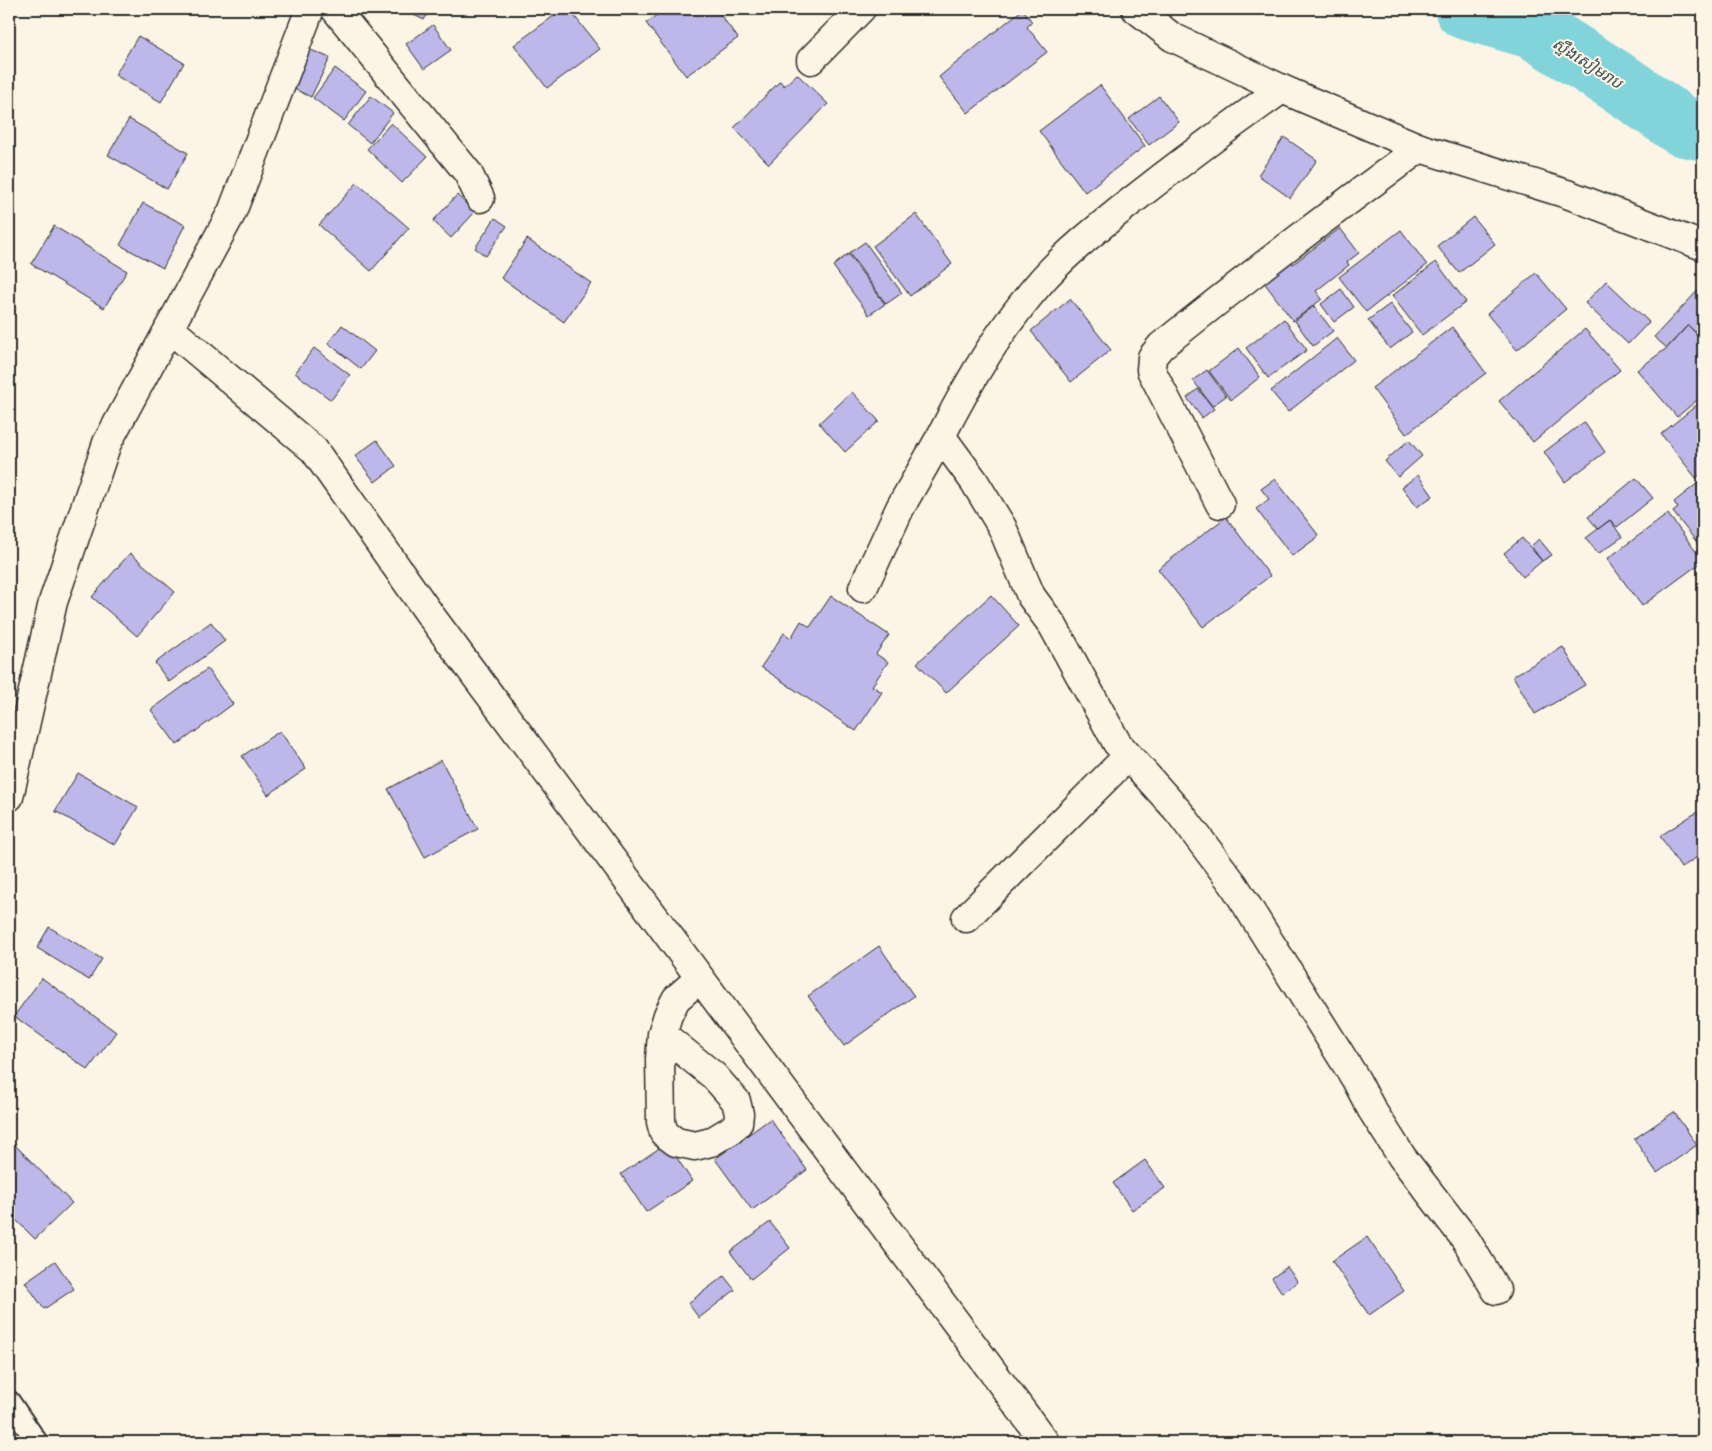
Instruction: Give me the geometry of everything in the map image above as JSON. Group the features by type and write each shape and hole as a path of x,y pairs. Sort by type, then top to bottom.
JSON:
{"street":[{"path":"9,797 53,602 107,443 232,212 310,9"},
{"path":"336,9 468,173 480,198"},
{"path":"812,60 861,9"},
{"path":"1136,9 1172,37 1282,88 1420,148 1568,194 1703,246"},
{"path":"863,588 900,508 966,388 1003,328 1045,277 1082,241 1184,159 1282,88"},
{"path":"1220,504 1152,370 1152,357 1161,346 1235,287 1420,148"},
{"path":"168,328 314,450 430,616 1045,1442"},
{"path":"941,436 974,481 1002,527 1031,596 1053,626 1117,743 1179,812 1234,885 1355,1078 1376,1118 1402,1157 1466,1240 1496,1290"},
{"path":"966,918 1128,756"},
{"path":"662,1034 676,999 700,978"}],"lane":[{"path":"9,1401 37,1442"}],"building":[{"path":"402,9 430,9 424,20"},
{"path":"563,9 569,9 600,49 547,88 514,45"},
{"path":"665,9 716,9 738,38 686,76 646,23"},
{"path":"775,9 784,9 778,13"},
{"path":"1023,9 1032,22 1027,27 1047,52 968,113 939,77"},
{"path":"433,25 451,50 424,69 406,44"},
{"path":"138,36 184,63 161,102 115,75"},
{"path":"304,47 330,58 311,97 286,85"},
{"path":"335,68 366,91 344,121 313,98"},
{"path":"797,74 828,104 769,164 734,128 780,81 784,86"},
{"path":"1100,85 1145,146 1085,192 1039,131"},
{"path":"371,96 393,113 370,143 348,125"},
{"path":"1159,96 1179,122 1149,145 1129,119"},
{"path":"129,119 188,153 167,189 108,155"},
{"path":"391,123 427,157 402,183 367,149"},
{"path":"1284,137 1317,160 1290,198 1258,175"},
{"path":"357,183 409,228 371,271 319,225"},
{"path":"457,195 475,212 451,238 433,221"},
{"path":"143,203 185,225 163,268 120,245"},
{"path":"916,214 952,264 910,296 873,246"},
{"path":"1473,217 1495,244 1459,273 1437,246"},
{"path":"495,218 507,226 486,256 475,248"},
{"path":"54,226 127,271 104,308 31,264"},
{"path":"1340,228 1359,253 1347,262 1349,265 1316,291 1322,299 1293,321 1257,273 1284,253 1293,264"},
{"path":"1401,230 1427,265 1366,312 1339,277"},
{"path":"527,239 591,283 564,322 501,278"},
{"path":"865,242 902,293 886,304 849,253"},
{"path":"848,254 885,304 869,315 833,266"},
{"path":"1436,262 1466,302 1422,335 1392,296"},
{"path":"1536,273 1566,309 1517,350 1487,314"},
{"path":"1606,281 1649,322 1628,344 1585,303"},
{"path":"1703,285 1703,329 1698,335 1688,325 1667,348 1654,337"},
{"path":"1341,289 1354,307 1334,322 1321,304"},
{"path":"1070,299 1111,350 1071,382 1031,331"},
{"path":"1390,304 1412,332 1390,349 1368,320"},
{"path":"1314,306 1333,331 1313,346 1295,321"},
{"path":"1284,319 1307,350 1268,378 1246,348"},
{"path":"342,325 375,351 361,369 328,343"},
{"path":"1688,325 1703,341 1703,395 1677,417 1637,370 1667,348"},
{"path":"1452,327 1486,373 1406,434 1372,388"},
{"path":"1585,329 1620,370 1533,442 1499,401"},
{"path":"1337,338 1354,360 1288,412 1271,391"},
{"path":"314,348 350,375 331,400 295,373"},
{"path":"1239,348 1260,377 1231,400 1209,371"},
{"path":"1207,370 1226,396 1212,406 1193,380"},
{"path":"1198,389 1214,409 1202,418 1187,398"},
{"path":"852,392 879,421 845,452 819,423"},
{"path":"1703,400 1703,472 1696,478 1661,434"},
{"path":"1584,422 1605,452 1565,482 1544,452"},
{"path":"377,440 396,466 375,482 355,456"},
{"path":"1409,440 1422,456 1398,477 1385,461"},
{"path":"1418,475 1433,496 1417,507 1402,487"},
{"path":"1636,478 1653,498 1617,527 1610,520 1598,529 1588,517"},
{"path":"1275,479 1319,536 1292,556 1256,509 1269,499 1261,489"},
{"path":"1703,479 1703,550 1673,512 1678,508 1674,502"},
{"path":"1668,514 1703,561 1642,606 1607,559"},
{"path":"1226,517 1270,576 1203,627 1158,569"},
{"path":"1610,520 1622,537 1598,554 1586,538"},
{"path":"1522,538 1542,561 1523,577 1504,553"},
{"path":"1539,539 1552,555 1542,561 1531,546"},
{"path":"130,553 175,592 137,636 92,597"},
{"path":"991,595 1019,626 946,693 917,663"},
{"path":"831,596 889,635 876,654 888,662 872,686 882,692 856,731 761,667 784,633 791,638 801,621 810,627"},
{"path":"211,622 225,641 169,682 155,663"},
{"path":"1563,647 1585,685 1535,714 1513,676"},
{"path":"207,669 233,704 177,745 151,710"},
{"path":"280,731 306,769 268,795 242,756"},
{"path":"441,760 478,829 425,857 388,789"},
{"path":"78,773 138,807 115,845 55,811"},
{"path":"1697,812 1703,821 1703,853 1681,868 1660,836"},
{"path":"49,927 102,959 89,980 37,948"},
{"path":"879,946 914,996 844,1046 808,996"},
{"path":"42,978 116,1032 88,1070 14,1016"},
{"path":"1674,1112 1697,1145 1657,1173 1634,1139"},
{"path":"770,1119 807,1170 752,1210 715,1159"},
{"path":"667,1143 692,1181 646,1212 621,1174"},
{"path":"14,1144 72,1203 35,1239 9,1213 9,1150"},
{"path":"1145,1160 1165,1188 1132,1210 1113,1183"},
{"path":"770,1222 790,1248 751,1279 730,1252"},
{"path":"1367,1237 1404,1291 1369,1315 1332,1261"},
{"path":"55,1261 74,1289 44,1309 25,1282"},
{"path":"1287,1267 1298,1282 1282,1293 1272,1278"},
{"path":"724,1276 735,1290 699,1318 688,1303"}],"waterway":[{"name":"ស្ទឹងសៀមរាប","path":"1465,9 1534,29 1624,86 1682,126 1703,130"}]}
